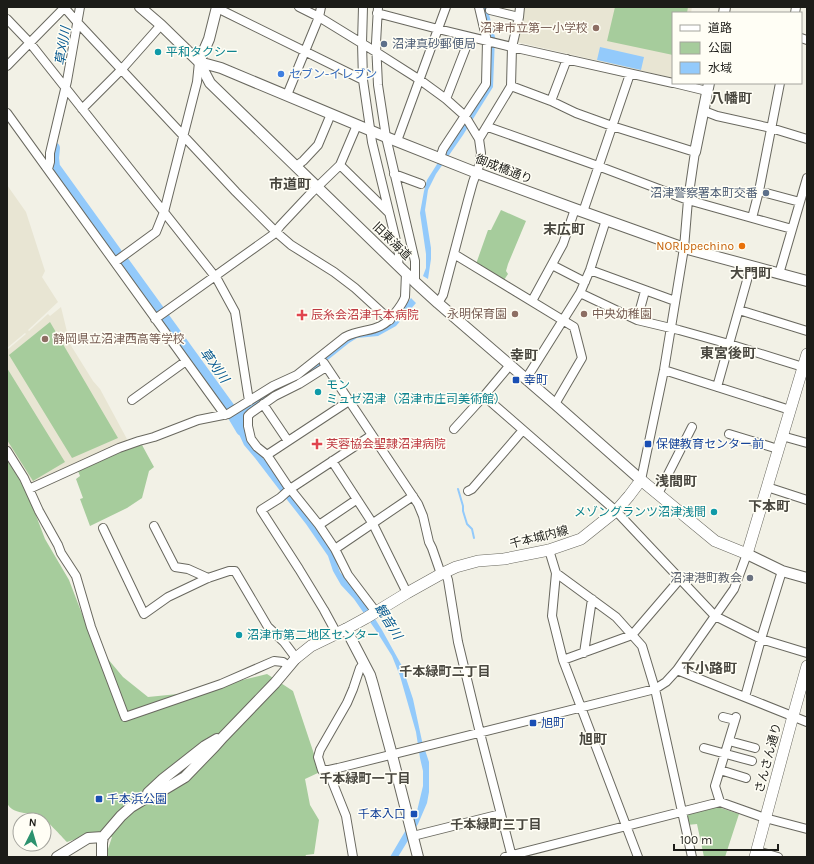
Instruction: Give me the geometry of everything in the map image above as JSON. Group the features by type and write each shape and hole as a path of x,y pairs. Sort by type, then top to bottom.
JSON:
{"main road":[{"path":"641,480 714,541 747,554 807,354"},
{"name":"千本城内線","path":"292,662 311,646 341,632 407,593 456,567 549,550 581,539 616,511 641,480"},
{"name":"さんさん通り","path":"756,854 792,716 806,672"}],"street":[{"path":"7,66 64,7 183,136 276,232 291,246 334,272 355,288 390,320"},
{"path":"48,169 50,153 72,54 80,7"},
{"name":"旧東海道","path":"140,7 199,62 210,83 415,282 641,480"},
{"path":"299,7 319,17 362,43 420,80 446,99 464,116 479,139 481,153 480,163 473,182 443,295 438,303"},
{"path":"287,94 319,17 321,7"},
{"path":"364,7 362,43 363,80 372,142 390,214 398,252 398,265"},
{"path":"397,141 446,7"},
{"path":"442,159 443,149 486,84 487,41 479,7"},
{"path":"479,139 488,127 511,86 512,47 520,7"},
{"path":"115,262 156,232 164,212 197,82 199,62 209,39 217,8 363,80"},
{"path":"415,282 415,261 386,137 378,85 376,52 377,10 438,29 470,37 672,83"},
{"path":"490,10 519,17"},
{"path":"7,19 30,43 218,278 235,312 249,401"},
{"path":"82,109 122,69 161,25"},
{"path":"446,99 470,37"},
{"path":"551,101 567,59"},
{"name":"御成橋通り","path":"199,62 220,68 287,94 386,137 579,211 684,248 807,281"},
{"path":"532,301 579,211 598,166 630,74"},
{"path":"641,480 664,370 684,248 688,200 695,152 708,87 682,84"},
{"path":"752,218 759,191 780,84"},
{"path":"511,86 612,126 695,152"},
{"path":"704,111 717,116 771,128 807,139"},
{"path":"7,113 225,415"},
{"path":"296,166 303,161 318,145 331,114"},
{"path":"155,319 274,234 317,187 340,166 357,125"},
{"path":"488,127 688,200 792,229"},
{"path":"340,166 390,214"},
{"path":"394,174 421,184"},
{"path":"779,274 807,178"},
{"path":"759,191 800,202"},
{"path":"526,379 580,293 590,270 606,220"},
{"path":"454,254 574,327 582,358 555,404"},
{"path":"552,265 585,282"},
{"path":"717,387 751,266"},
{"path":"590,270 675,302"},
{"path":"29,489 119,448 139,441 154,438 198,420 228,414 273,386 297,375 345,337 353,333 380,327 390,320 404,301 406,273"},
{"path":"637,320 645,290"},
{"path":"580,293 637,320 729,344 803,367"},
{"path":"739,310 807,331"},
{"path":"320,357 418,504 423,516 429,542 443,573 448,580 458,642 501,814 509,856 682,813 720,802 766,818 807,829"},
{"path":"132,400 186,361"},
{"path":"454,429 510,365"},
{"path":"248,416 275,396 299,384 326,367"},
{"path":"664,370 790,410"},
{"path":"484,396 616,511 715,616 761,639 807,653"},
{"path":"267,455 349,401"},
{"path":"263,404 288,441"},
{"path":"238,408 248,416"},
{"path":"248,416 248,426 251,439 257,447 267,455 287,486 335,549 356,588 371,605 372,615"},
{"path":"658,494 692,427"},
{"path":"468,491 472,489 523,430"},
{"path":"729,434 778,449"},
{"path":"372,435 290,489 262,510 320,604 364,663 374,685 418,857"},
{"path":"782,436 807,443"},
{"path":"7,451 24,478 61,553 76,576 91,627 125,717 221,684 274,661 292,662"},
{"path":"332,461 373,524 407,593"},
{"path":"767,487 807,500"},
{"path":"335,549 413,496"},
{"path":"318,525 356,500"},
{"path":"154,526 175,567 188,569 208,578"},
{"path":"103,528 144,614 168,597 208,578 229,571 235,571 268,627 284,642 292,662"},
{"path":"549,550 556,573 552,616 563,660 638,857"},
{"path":"364,663 360,668 347,703 320,750 318,757 322,770 329,770 392,755 655,689 666,682 677,670 734,589 747,554 782,571 807,578"},
{"path":"745,697 782,571"},
{"path":"556,573 616,617 642,646 655,689 692,857"},
{"path":"563,660 632,635 680,579"},
{"path":"584,653 592,599"},
{"path":"102,857 102,843 104,837 120,816 141,801 163,779 205,746 214,740 223,737 270,689 292,662"},
{"path":"677,670 807,722"},
{"path":"720,802 715,786 736,719 723,716"},
{"path":"729,741 756,748"},
{"path":"704,748 752,761"},
{"path":"329,770 346,816 353,857"},
{"path":"720,770 746,778"},
{"path":"413,835 501,814"},
{"path":"57,857 88,838 104,837"},
{"path":"756,854 778,857"}],"shaded area":[{"name":"沼津市立第一小学校","path":"523,7 692,7 691,12 672,12 672,78 517,42"},
{"name":"静岡県立沼津西高等学校","path":"7,185 26,212 45,271 42,277 58,302 28,330 29,331 48,314 50,316 61,307 70,344 93,381 100,389 128,441 35,484 30,482 7,444 7,350 26,334 25,333 7,348"}],"green space":[{"path":"615,7 688,7 687,12 672,12 672,55 607,41"},
{"path":"501,210 526,221 508,264 506,271 508,274 504,280 476,264 488,230 491,230"},
{"path":"50,322 118,438 72,458 9,355"},
{"path":"7,368 65,462 33,481 7,440"},
{"path":"142,445 154,467 149,471 142,498 127,508 90,526 80,499 83,498 76,479 80,476 78,471 124,450"},
{"path":"7,459 27,492 45,539 69,580 92,640 123,677 148,697 188,693 267,674 293,691 320,772 305,779 310,805 319,820 314,854 306,855 305,857 108,857 107,852 112,837 94,833 67,842 52,827 52,812 17,811 9,807 7,803"},
{"path":"715,806 739,814 725,857 704,857 697,824 687,825 683,813"}],"water":[{"path":"480,7 487,7 495,37 493,87 463,135 436,174 428,190 425,210 431,248 431,259 428,279 423,276 426,268 426,254 420,213 427,180 487,85"},
{"path":"600,47 644,57 641,70 597,60"},
{"path":"411,298 416,303 396,326 378,336 357,338 302,379 263,401 244,415 246,432 252,446 275,471 281,484 317,529 333,553 340,572 367,606 402,666 413,699 422,741 429,762 429,792 427,803 418,824 398,857 390,857 417,811 423,786 423,771 416,732 400,676 392,656 377,632 354,599 341,585 333,571 328,556 306,524 244,445 232,419 237,413 270,390 326,357 342,343 352,337 390,325"}],"waterway":[{"name":"草刈川","path":"54,148 54,167 116,253"},
{"name":"草刈川","path":"124,263 229,408 242,430"},
{"path":"458,489 467,524 472,529 474,538"}],"place":[{"name":"沼津市立第一小学校","path":"596,28"},
{"name":"沼津真砂郵便局","path":"384,44"},
{"name":"平和タクシー","path":"158,52"},
{"name":"セブン-イレブン","path":"281,74"},
{"name":"沼津警察署本町交番","path":"766,193"},
{"name":"NORIppechino","path":"742,246"},
{"name":"永明保育園","path":"515,314"},
{"name":"中央幼稚園","path":"584,314"},
{"name":"辰糸会沼津千本病院","path":"302,315"},
{"name":"静岡県立沼津西高等学校","path":"45,339"},
{"name":"幸町","path":"516,380"},
{"name":"モン ミュゼ沼津（沼津市庄司美術館）","path":"318,392"},
{"name":"芙蓉協会聖隷沼津病院","path":"317,444"},
{"name":"保健教育センター前","path":"648,444"},
{"name":"メゾングランツ沼津浅間","path":"714,512"},
{"name":"沼津港町教会","path":"750,578"},
{"name":"沼津市第二地区センター","path":"239,635"},
{"name":"旭町","path":"533,723"},
{"name":"千本浜公園","path":"99,799"},
{"name":"千本入口","path":"414,814"}],"district":[{"name":"八幡町","path":"731,98"},
{"name":"市道町","path":"290,184"},
{"name":"末広町","path":"564,229"},
{"name":"大門町","path":"751,273"},
{"name":"東宮後町","path":"728,353"},
{"name":"幸町","path":"524,355"},
{"name":"浅間町","path":"676,481"},
{"name":"下本町","path":"769,506"},
{"name":"下小路町","path":"709,668"},
{"name":"千本緑町二丁目","path":"445,671"},
{"name":"旭町","path":"593,739"},
{"name":"千本緑町一丁目","path":"365,778"},
{"name":"千本緑町三丁目","path":"496,824"}],"water label":[{"name":"観音川","path":"389,621"}]}
